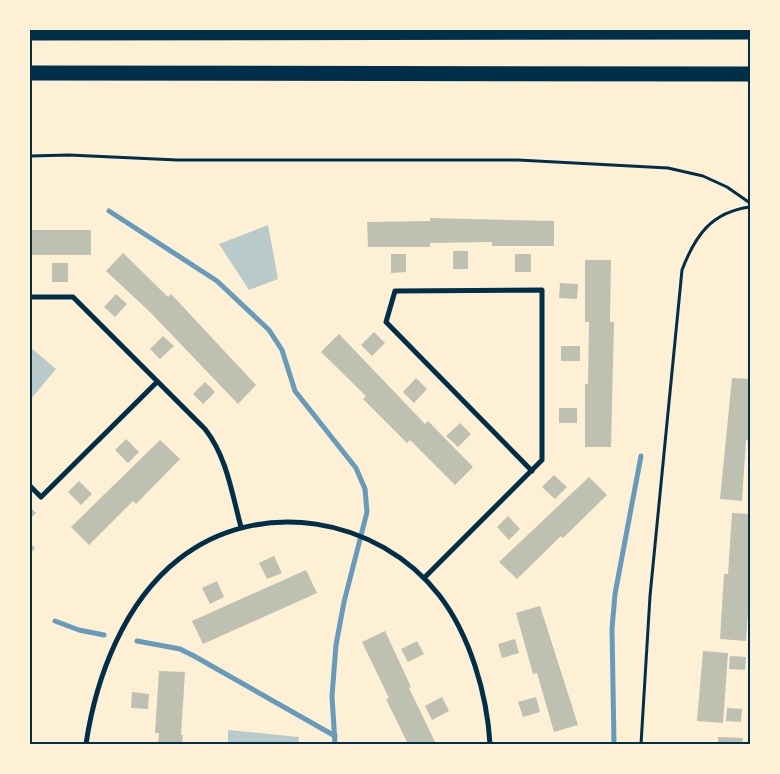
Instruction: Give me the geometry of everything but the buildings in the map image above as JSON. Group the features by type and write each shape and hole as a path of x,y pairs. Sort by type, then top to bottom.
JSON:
{"highway":[{"path":"30,33 750,32"},
{"path":"30,73 750,74"}],"street":[{"path":"424,578 532,471 542,460 542,290 395,291 386,322 532,471"},
{"path":"30,297 73,297 214,440 223,460 241,527"},
{"path":"30,486 41,497 157,382"},
{"path":"86,744 93,706 104,670 126,625 145,595 168,568 207,541 241,527 255,524 290,522 335,527 373,542 397,556 424,578 451,612 468,650 485,704 490,744"}],"path":[{"path":"30,156 69,155 177,160 518,160 668,168 703,176 727,187 750,203"},
{"path":"641,744 650,596 682,270 692,243 711,221 737,209 750,207"}],"shaded area":[{"path":"268,225 278,279 249,290 219,244"},
{"path":"30,347 56,369 30,400"},
{"path":"228,730 299,737 298,744 228,744"}],"waterway":[{"path":"109,211 217,281 269,330 282,350 295,391 356,468 365,489 367,512 344,602 336,645 332,696 335,744"},
{"path":"614,744 612,629 615,594 641,456"},
{"path":"55,621 79,630 104,635"},
{"path":"137,641 180,649 335,736"}]}
